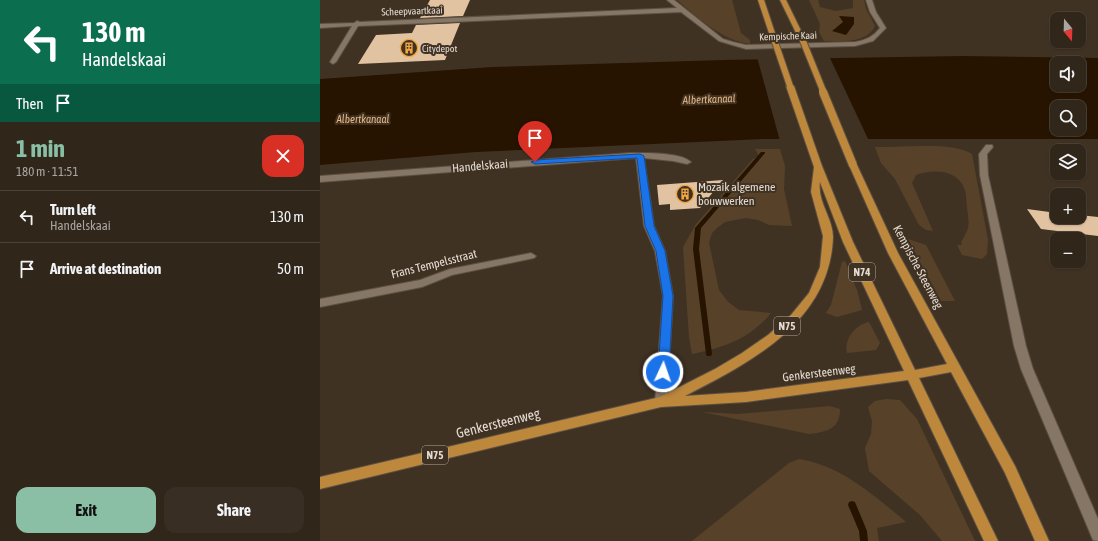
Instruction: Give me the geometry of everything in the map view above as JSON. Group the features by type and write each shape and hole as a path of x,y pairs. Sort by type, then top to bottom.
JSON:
{"main road":[{"name":"N74","path":"761,0 818,166 848,242 911,375 973,500 991,541"},
{"name":"Kempische Steenweg","path":"782,0 803,41 853,164 893,253 956,367 1010,470 1042,541"},
{"name":"Genkersteenweg","path":"661,402 704,380 764,346 790,323 821,281 826,258 828,234 814,193 818,166"},
{"name":"Genkersteenweg","path":"320,483 661,402 746,397 911,375 956,367"}],"street":[{"name":"Kempische Kaai","path":"670,0 721,40 746,47 856,44 869,42 877,36 883,28 873,12 869,0"},
{"name":"Scheepvaartkaai","path":"320,26 357,23 682,10"},
{"path":"333,62 357,23"},
{"path":"989,147 983,154 984,175 1020,346 1027,369 1098,535"},
{"path":"640,156 650,226 660,251 668,296 661,402"},
{"name":"Handelskaai","path":"320,179 535,162 640,156 668,156 687,162"},
{"name":"Frans Tempelsstraat","path":"320,302 422,283 450,272 531,256"}],"shaded area":[{"path":"677,0 732,0 741,33 750,40 750,44 739,42 720,33 702,21"},
{"path":"809,0 818,0 820,7 836,11 853,8 853,0 864,0 866,9 875,26 871,32 859,39 824,41 819,32 820,24"},
{"path":"939,146 963,150 972,154 988,240 987,254 982,259 962,255 957,245 962,245 961,242 968,225 966,193 961,182 956,177 943,172 936,171 916,175 912,183 933,231 926,230 919,225 895,179 881,163 875,147"},
{"path":"755,149 780,149 785,166 784,189 792,226 769,225 758,220 746,218 725,222 712,233 709,243 719,290 728,302 739,310 771,313 754,330 745,336 714,349 692,354 689,337 683,247 696,224 753,159 759,156"},
{"path":"908,239 926,245 955,301 941,301"},
{"path":"845,261 857,290 862,310 837,317 826,313 831,305 842,262"},
{"path":"869,322 880,343 876,350 847,353 847,343 852,333 859,326"},
{"path":"886,399 900,400 917,419 975,541 942,541 920,515 869,471 865,448 871,434 872,421 868,407 875,401"},
{"path":"830,406 840,409 838,421 835,425 827,430 809,434 702,412 738,414"},
{"path":"799,459 814,462 843,475 869,492 906,522 877,528 879,541 692,541 789,463"}],"water":[{"path":"839,16 854,17 854,24 846,35 832,31 843,22"},
{"name":"Albertkanaal","path":"962,56 1050,57 1050,92 1086,92 1086,58 1098,58 1098,139 764,139 476,152 320,165 320,79 492,67 724,60"}],"pier":[{"path":"829,56 869,141 780,141 757,57"}],"building":[{"path":"430,0 470,0 463,16 420,18"},
{"name":"Citydepot","path":"460,23 445,60 358,64 376,35 412,33 416,25"},
{"name":"Mozaik algemene bouwwerken","path":"723,180 700,208 670,210 670,204 659,205 657,185"},
{"path":"1027,209 1050,212 1050,224 1086,224 1086,216 1098,217 1098,236 1086,235 1086,232 1065,232 1041,229"}],"waterway":[{"path":"709,354 696,249 698,228 763,153"},
{"path":"852,505 863,531 864,541"}],"place":[{"name":"Citydepot","path":"409,48"},
{"name":"Mozaik algemene bouwwerken","path":"685,194"}],"route":[{"path":"535,162 640,156 650,226 660,251 668,296 663,372"}]}
